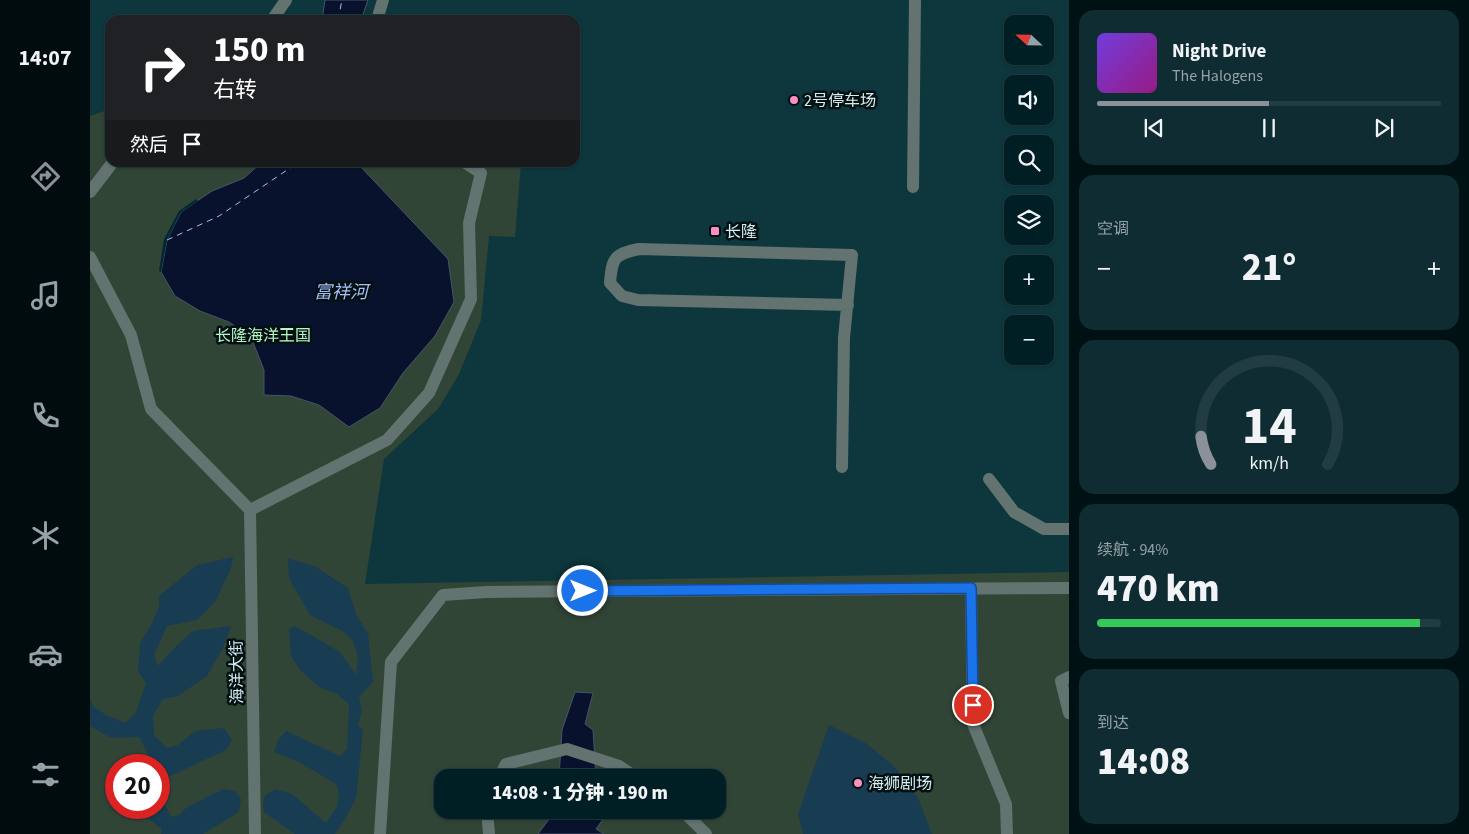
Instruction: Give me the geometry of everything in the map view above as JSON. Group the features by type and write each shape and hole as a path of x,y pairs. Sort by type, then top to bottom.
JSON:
{"street":[{"path":"276,15 286,0"},
{"path":"379,15 383,0"},
{"path":"913,187 915,0"},
{"path":"90,192 109,167"},
{"path":"90,257 130,336 151,409 250,510 387,440 430,393 471,299 469,223 481,173 472,167"},
{"path":"842,467 844,338 848,305 852,255 639,249 622,253 612,265 610,283 622,296 638,300 848,305"},
{"path":"989,479 1014,512 1044,529 1069,529"},
{"name":"海洋大街","path":"250,510 255,834"},
{"path":"971,588 973,724 1006,804 1007,834"},
{"path":"380,834 391,662 443,595 486,592 1069,588"},
{"path":"1069,677 1061,681 1069,713"},
{"path":"503,769 506,764 567,749 624,769"},
{"path":"488,819 489,834"},
{"path":"691,819 706,834"}],"shaded area":[{"path":"90,0 1069,0 1069,834 90,834"}],"green space":[{"name":"长隆海洋王国","path":"105,111 105,167 521,167 515,237 489,236 481,320 459,374 438,409 384,459 365,584 1069,572 1069,834 90,834 90,116"}],"water":[{"path":"325,0 368,0 363,15 323,15"},
{"name":"富祥河","path":"256,167 361,167 448,259 454,302 435,336 403,373 380,408 349,427 319,405 291,396 264,395 264,370 251,337 229,322 200,311 175,296 161,272 167,240 181,212 212,191 244,178"},
{"path":"575,692 593,693 585,724 593,730 595,769 560,769 562,730"},
{"path":"549,819 603,819 596,829 604,834 538,834"}],"pier":[{"path":"196,199 198,201 181,212 167,240 161,272 159,271 164,239 179,211"}],"building":[{"path":"233,557 231,568 215,602 197,620 167,626 154,655 158,666 193,631 231,626 223,648 207,676 178,696 163,699 153,716 154,735 167,748 178,745 195,731 224,728 232,740 226,750 170,776 170,754 148,754 139,737 111,738 90,726 90,700 94,707 106,715 125,723 135,714 146,684 138,671 140,643 159,607 159,596 197,565"},
{"path":"288,558 316,567 348,588 356,614 368,634 373,682 359,697 362,710 358,725 363,730 356,798 335,834 295,834 264,812 265,795 276,789 292,794 326,823 337,807 339,792 336,784 299,762 274,752 278,740 286,731 340,756 347,749 349,704 337,694 319,687 301,671 291,656 289,629 295,626 340,652 356,675 358,657 353,641 344,632 310,615 289,578"},
{"name":"海狮剧场","path":"829,725 867,744 896,768 918,798 932,834 803,834 798,814"},
{"path":"223,789 235,791 241,799 239,812 203,834 161,834 162,829 149,819 170,819 170,815 171,817 179,815 187,807"}],"ferry route":[{"path":"339,15 342,0"},
{"path":"167,240 219,216 292,167"}],"place":[{"name":"2号停车场","path":"794,100"},
{"name":"长隆","path":"715,231"},
{"name":"海狮剧场","path":"858,783"}],"route":[{"path":"583,591 971,588 973,705"}]}
